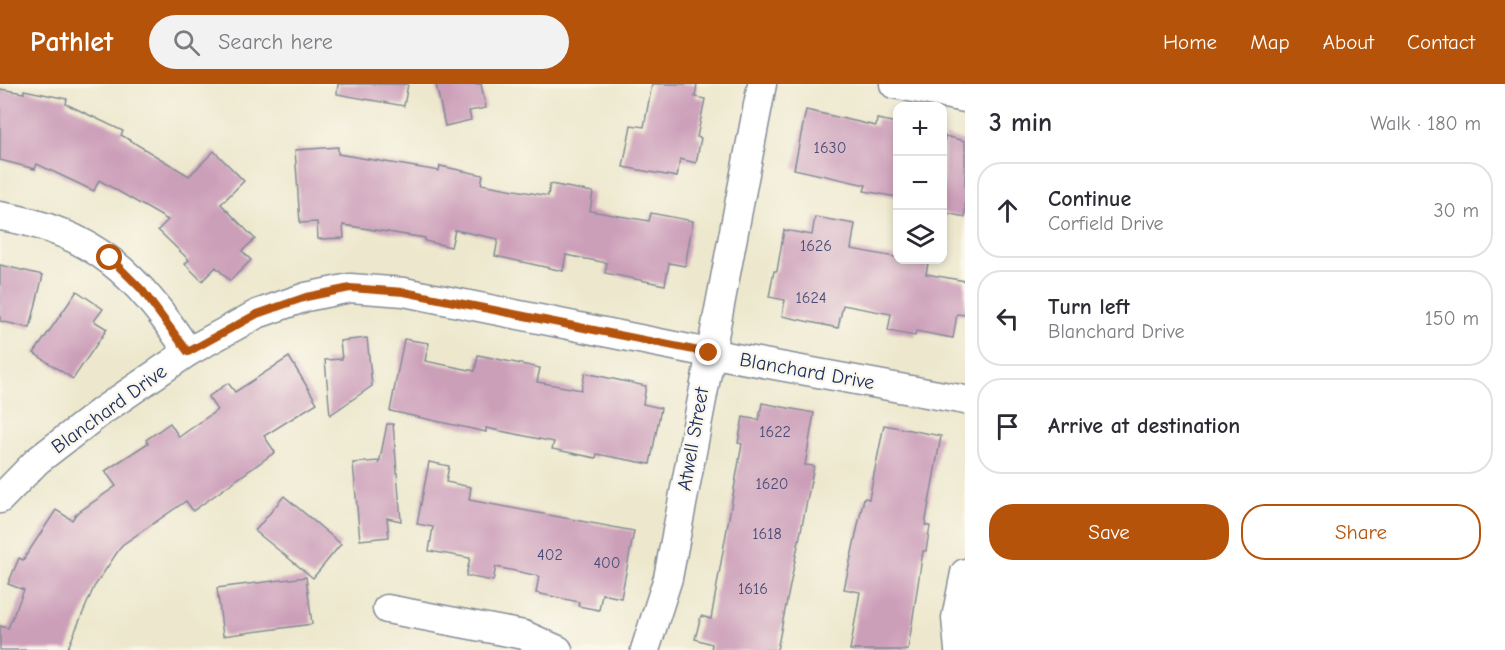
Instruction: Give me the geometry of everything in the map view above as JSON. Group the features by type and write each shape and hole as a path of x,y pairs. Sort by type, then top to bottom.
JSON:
{"street":[{"name":"Atwell Street","path":"645,650 668,578 762,84"},
{"path":"894,84 965,98"},
{"path":"0,216 72,237 110,258 142,290 188,352"},
{"name":"Blanchard Drive","path":"0,499 37,461 102,411 188,352 257,314 306,297 350,288 404,292 709,353 965,400"},
{"path":"959,650 956,618 965,573"},
{"path":"387,609 524,635 558,650"}],"building":[{"path":"338,84 408,84 404,106 337,94"},
{"path":"436,84 481,84 486,108 469,111 471,120 445,126"},
{"path":"652,84 697,84 695,97 705,99 697,137 701,138 696,163 680,159 677,177 623,167 631,125 644,127"},
{"path":"0,89 24,93 24,90 67,99 66,104 123,131 121,135 189,176 214,151 244,181 221,204 255,239 242,251 251,260 230,281 216,267 202,281 185,264 189,260 158,230 168,220 99,180 94,191 37,164 35,169 0,160"},
{"path":"806,110 876,126 877,119 893,122 893,196 864,191 866,185 794,169"},
{"path":"947,136 965,141 965,217 947,213"},
{"path":"338,147 338,154 439,171 440,166 483,175 481,184 548,196 550,184 593,192 590,211 649,221 651,213 693,221 685,266 669,263 665,285 605,273 607,263 566,255 563,271 495,256 498,239 455,230 451,247 425,241 425,238 343,225 344,238 318,239 317,222 300,223 295,150"},
{"path":"815,217 855,224 851,249 893,257 893,264 928,264 926,274 965,281 965,315 957,314 953,338 916,331 915,336 888,331 891,314 843,305 838,328 782,316 785,300 769,297 774,271 777,271 784,230 812,235"},
{"path":"0,265 43,275 30,328 0,321"},
{"path":"77,291 103,309 94,321 107,329 73,379 34,353"},
{"path":"367,338 372,386 330,415 325,360 342,359 340,341"},
{"path":"404,339 429,343 425,361 475,371 478,355 540,368 537,382 581,390 585,373 646,386 643,404 661,408 650,464 597,454 596,458 552,449 554,442 486,428 486,432 390,411"},
{"path":"289,357 317,403 264,436 275,452 193,511 186,501 122,545 94,587 67,650 0,650 0,626 8,628 24,590 8,584 19,558 23,560 56,510 72,520 76,514 116,486 105,471 148,443 146,440 170,423 179,437 217,410 208,397 228,383 235,392"},
{"path":"762,403 814,413 805,465 814,466 777,650 711,650 712,644 695,639 701,616 711,619 742,444 738,443 743,417 759,420"},
{"path":"387,424 393,424 401,521 387,518 389,537 360,540 353,463 379,461 379,464"},
{"path":"884,425 941,436 925,525 930,526 926,551 923,551 908,650 850,650 860,592 844,589 864,498 869,499"},
{"path":"429,462 449,466 446,482 471,487 469,500 634,531 621,598 602,594 599,610 578,606 579,602 536,593 539,576 496,567 493,581 466,576 470,558 429,551 433,527 417,524"},
{"path":"284,496 341,544 313,578 255,531"},
{"path":"306,577 312,624 223,636 217,588"}],"route":[{"path":"110,258 142,290 171,326 188,352 257,314 306,297 350,288 404,292 709,353"}]}
